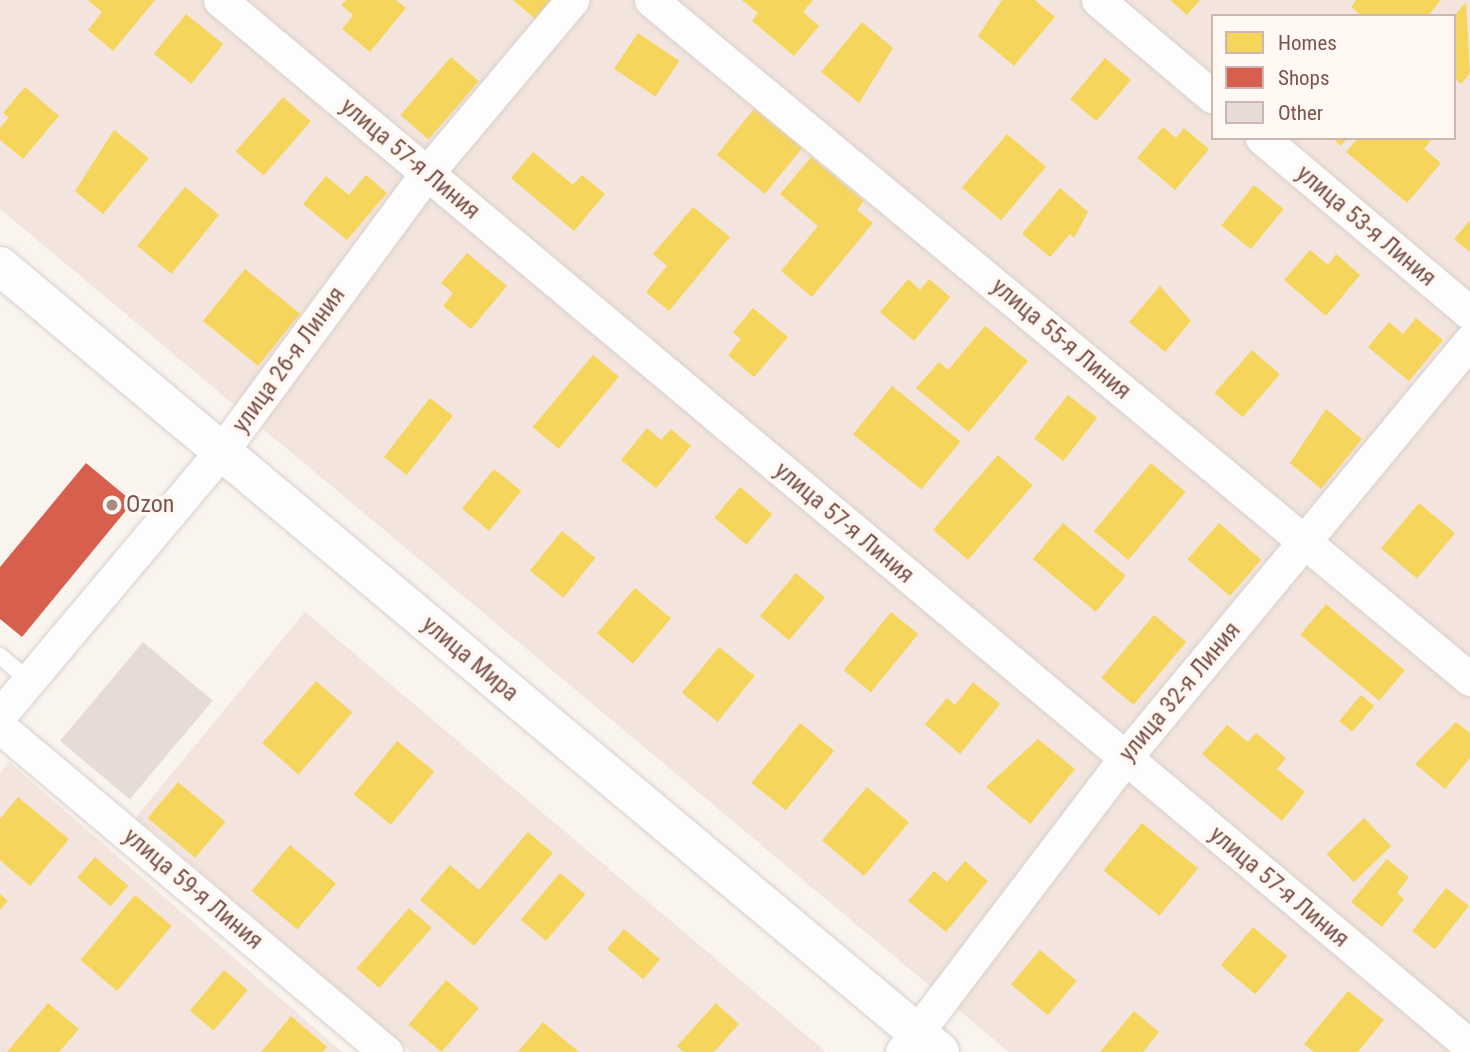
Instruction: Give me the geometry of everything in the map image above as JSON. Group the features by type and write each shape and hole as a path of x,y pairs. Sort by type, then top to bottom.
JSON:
{"main road":[{"name":"улица Мира","path":"0,266 920,1046"}],"street":[{"name":"улица 57-я Линия","path":"220,0 1470,1046"},
{"name":"улица 26-я Линия","path":"0,715 221,452 427,173 572,0"},
{"name":"улица 55-я Линия","path":"651,0 1470,679"},
{"path":"1098,0 1211,95"},
{"name":"улица 53-я Линия","path":"1264,140 1470,313"},
{"name":"улица 32-я Линия","path":"920,1046 1124,759 1470,341"},
{"name":"улица 59-я Линия","path":"0,727 386,1052"}],"lane":[{"path":"0,656 29,680"}],"shaded area":[{"path":"0,0 1470,0 1470,1052 1009,1052 0,209"},
{"path":"305,612 826,1052 411,1052 136,817"},
{"path":"9,762 342,1052 0,1052 0,773"}],"building: Homes":[{"path":"88,0 155,0 113,51 88,30 102,12"},
{"path":"346,0 396,0 406,8 370,52 342,29 353,15 341,5"},
{"path":"513,0 559,0 540,23"},
{"path":"742,0 813,0 803,12 819,26 794,56 752,21 758,13"},
{"path":"1002,0 1035,0 1055,17 1014,66 978,36"},
{"path":"1170,0 1200,0 1187,15"},
{"path":"1356,0 1441,0 1430,14 1360,14 1351,7"},
{"path":"1466,2 1470,73 1461,84 1456,80 1456,14"},
{"path":"186,14 223,44 191,84 154,54"},
{"path":"862,22 893,48 859,103 821,72"},
{"path":"638,33 679,61 655,97 614,69"},
{"path":"451,57 479,81 428,139 400,115"},
{"path":"1105,58 1131,80 1096,121 1070,99"},
{"path":"25,87 59,116 23,159 0,140 0,128 9,117 3,113"},
{"path":"283,97 311,121 264,176 236,151"},
{"path":"754,109 802,148 765,194 717,155"},
{"path":"1163,127 1176,138 1184,128 1209,149 1175,190 1137,158"},
{"path":"114,130 149,158 103,214 75,191"},
{"path":"1007,134 1046,167 1001,220 962,188"},
{"path":"1334,140 1346,140 1341,146"},
{"path":"1356,140 1431,140 1424,149 1441,163 1407,203 1346,152"},
{"path":"533,152 573,185 582,175 605,194 574,231 511,178"},
{"path":"811,157 864,201 857,210 873,223 812,297 781,271 818,226 780,194"},
{"path":"366,175 387,193 347,240 303,204 326,176 349,195"},
{"path":"1254,185 1284,209 1251,249 1221,225"},
{"path":"185,187 219,215 171,274 137,246"},
{"path":"1060,188 1088,212 1074,238 1070,234 1050,257 1022,234"},
{"path":"693,207 730,237 669,311 646,292 667,266 653,254"},
{"path":"1470,220 1470,252 1454,239"},
{"path":"1310,250 1328,265 1336,254 1360,275 1326,316 1284,280"},
{"path":"467,253 507,286 471,329 443,306 453,293 441,283"},
{"path":"245,269 300,314 258,366 203,321"},
{"path":"908,279 920,290 929,279 950,297 914,341 880,312"},
{"path":"1160,286 1191,321 1165,352 1129,322"},
{"path":"753,308 788,337 754,377 728,355 741,339 733,332"},
{"path":"1416,318 1443,340 1409,381 1368,347 1389,322 1403,334"},
{"path":"985,326 1028,361 969,432 916,388 939,362 948,370"},
{"path":"1252,350 1280,374 1243,417 1215,393"},
{"path":"593,355 619,377 559,449 533,427"},
{"path":"892,386 960,441 921,490 853,434"},
{"path":"1068,395 1097,418 1063,461 1034,438"},
{"path":"430,398 453,416 407,475 384,457"},
{"path":"1326,409 1362,439 1321,489 1290,463"},
{"path":"647,428 661,440 671,429 691,446 656,488 621,460"},
{"path":"998,455 1033,485 968,560 933,530"},
{"path":"1151,463 1185,492 1128,560 1094,531"},
{"path":"494,469 521,491 489,531 462,509"},
{"path":"740,487 772,514 746,545 714,518"},
{"path":"1419,503 1455,533 1417,578 1381,548"},
{"path":"1063,523 1126,576 1096,612 1033,559"},
{"path":"1219,523 1261,560 1230,596 1188,559"},
{"path":"562,531 595,558 563,598 530,571"},
{"path":"796,573 825,597 789,640 760,616"},
{"path":"635,588 671,618 633,663 597,633"},
{"path":"1326,604 1405,670 1379,701 1300,635"},
{"path":"891,612 918,634 871,692 844,670"},
{"path":"1154,615 1186,642 1133,705 1101,678"},
{"path":"719,647 755,676 718,722 682,693"},
{"path":"316,681 352,712 298,774 262,743"},
{"path":"973,682 1000,704 960,754 925,724 947,698 955,705"},
{"path":"1361,695 1374,706 1352,732 1339,721"},
{"path":"1456,722 1470,733 1470,758 1445,789 1415,764"},
{"path":"800,723 834,751 786,811 752,783"},
{"path":"1227,725 1248,742 1256,733 1286,758 1277,769 1305,792 1282,821 1202,754"},
{"path":"1038,739 1075,769 1030,824 986,787"},
{"path":"397,741 434,771 391,825 354,795"},
{"path":"178,782 225,822 195,858 148,818"},
{"path":"867,787 909,822 864,876 822,841"},
{"path":"18,797 69,839 30,886 0,860 0,819"},
{"path":"1364,818 1391,846 1354,882 1327,854"},
{"path":"1142,823 1198,868 1160,916 1104,870"},
{"path":"528,832 553,853 474,946 420,900 450,865 479,890"},
{"path":"290,845 336,884 297,930 251,891"},
{"path":"95,857 128,886 110,906 77,877"},
{"path":"1387,859 1409,877 1397,893 1404,899 1382,927 1351,902"},
{"path":"965,861 988,881 946,932 908,901 934,871 947,882"},
{"path":"560,873 585,894 546,941 521,920"},
{"path":"1446,888 1469,906 1435,949 1412,931"},
{"path":"0,894 8,901 0,910"},
{"path":"135,895 172,926 117,991 80,960"},
{"path":"409,908 432,928 379,988 357,968"},
{"path":"1253,927 1287,956 1255,994 1221,965"},
{"path":"624,929 660,959 643,979 607,949"},
{"path":"1040,950 1077,981 1048,1015 1011,984"},
{"path":"224,970 248,990 214,1031 190,1011"},
{"path":"446,980 479,1008 442,1052 409,1024"},
{"path":"1348,991 1384,1020 1358,1052 1314,1052 1304,1044"},
{"path":"48,1003 79,1029 59,1052 7,1052"},
{"path":"716,1003 739,1024 714,1052 683,1052 677,1046"},
{"path":"1134,1011 1159,1032 1143,1052 1100,1052"},
{"path":"291,1016 327,1047 323,1052 261,1052"},
{"path":"543,1022 579,1052 518,1052"}],"building: Shops":[{"path":"86,463 133,502 22,637 0,619 0,567"}],"building: Other":[{"path":"143,642 213,700 130,799 60,741"}],"place":[{"name":"Ozon","path":"112,505"}]}
